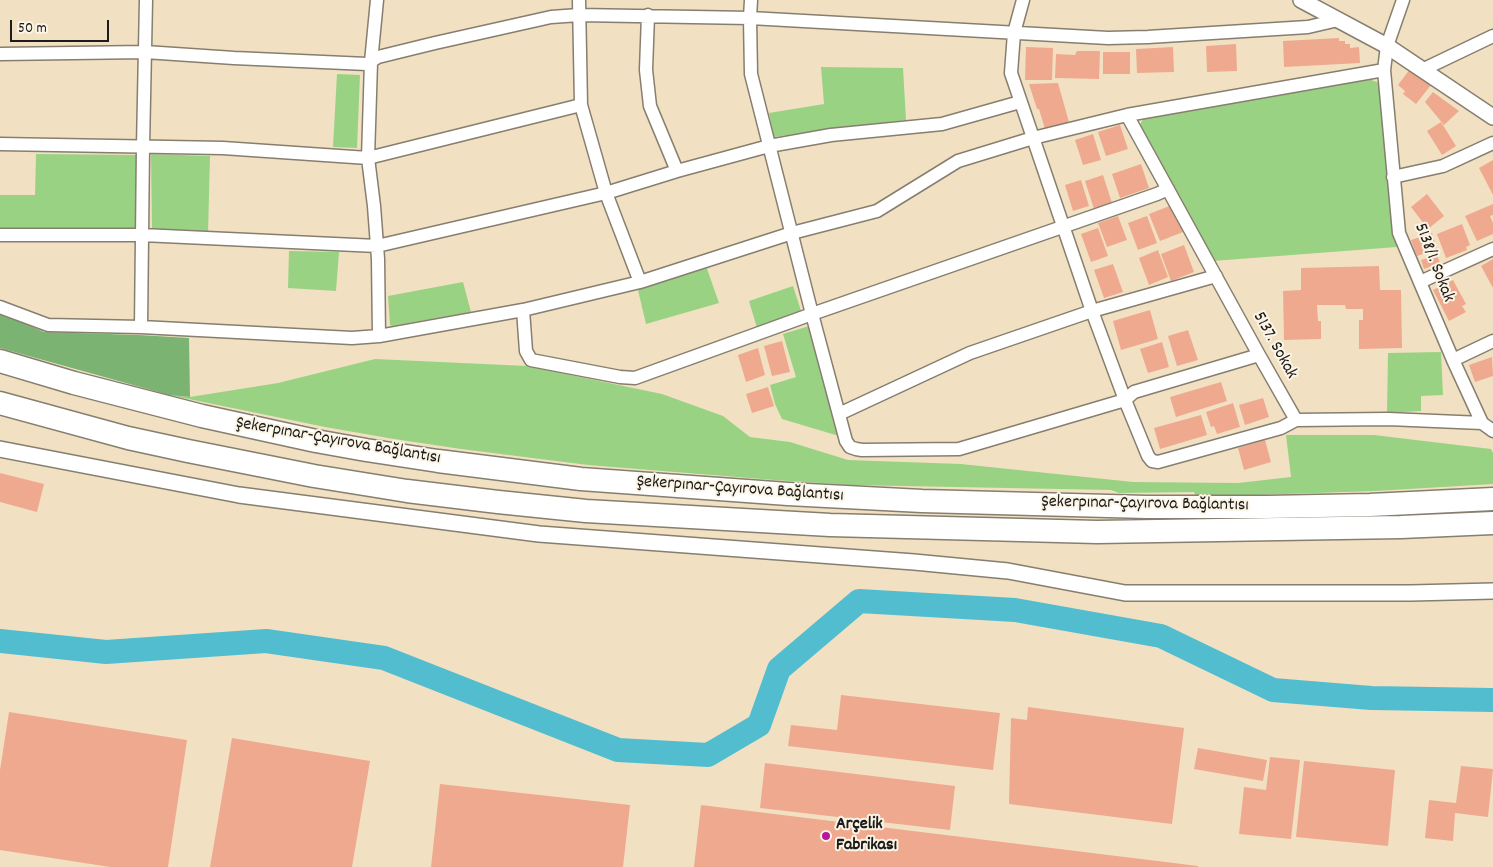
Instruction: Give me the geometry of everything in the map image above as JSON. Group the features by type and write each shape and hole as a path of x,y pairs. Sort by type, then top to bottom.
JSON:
{"highway":[{"name":"Şekerpınar-Çayırova Bağlantısı","path":"0,361 74,383 192,414 316,441 438,461 581,479 788,494 922,501 1137,506 1314,506 1493,499"},
{"name":"Şekerpınar-Çayırova Bağlantısı","path":"0,404 128,438 314,476 408,491 586,511 839,525 1097,532 1382,528 1493,523"}],"street":[{"path":"141,327 142,147 146,0"},
{"path":"377,0 370,67 368,158 377,246 379,336"},
{"path":"578,0 581,105 606,193 640,282"},
{"path":"751,0 751,74 812,314 846,441 850,447 856,450 959,449 1259,355"},
{"path":"1023,0 1014,33 1011,73 1092,311 1120,386 1130,396 1148,456 1152,461 1158,462 1281,428 1296,420 1388,419 1482,423 1493,431"},
{"path":"1301,0 1387,46 1493,117"},
{"name":"5138/1. Sokak","path":"1404,1 1387,46 1384,70 1399,233 1482,423"},
{"path":"370,67 378,57 551,17 579,15 750,18 1108,38 1308,28 1338,20"},
{"path":"648,15 646,70 650,106 677,171"},
{"path":"1422,70 1493,36"},
{"path":"374,41 376,51 387,55"},
{"path":"0,54 145,52 370,67"},
{"path":"0,307 48,325 141,327 352,338 379,336 523,310 640,282 792,233 877,211 958,161 1033,138 1127,114 1384,70"},
{"path":"0,235 142,235 377,246 606,193 769,146 831,136 942,124 1020,102"},
{"path":"0,144 223,148 368,158 581,105"},
{"name":"5137. Sokak","path":"1127,114 1296,420"},
{"path":"1394,176 1443,166 1493,143"},
{"path":"523,310 526,351 531,360 620,377 635,378 1168,189"},
{"path":"1420,282 1493,249"},
{"path":"839,414 970,353 1092,311 1216,276"},
{"path":"1453,360 1493,341"},
{"path":"0,450 239,495 539,534 914,562 1008,571 1125,593 1411,593 1493,591"}],"green space":[{"path":"821,67 903,68 906,120 774,137 769,113 824,104"},
{"path":"337,74 360,75 357,148 333,147"},
{"path":"1369,79 1379,83 1397,247 1213,261 1139,127 1143,119"},
{"path":"36,154 137,155 136,230 0,228 0,195 35,195"},
{"path":"151,154 210,156 208,234 152,232"},
{"path":"289,251 339,252 336,291 288,288"},
{"path":"705,263 719,303 646,324 637,286"},
{"path":"463,282 471,312 390,325 388,296"},
{"path":"793,286 802,314 757,328 749,301"},
{"path":"0,313 44,332 189,338 190,397 169,395 0,348"},
{"path":"809,326 839,436 782,419 775,404 770,385 796,377 783,334"},
{"path":"1441,352 1443,395 1421,396 1421,411 1387,413 1388,353"},
{"path":"375,359 527,366 662,394 723,416 750,437 790,442 848,460 961,464 1133,482 1238,483 1291,477 1286,435 1374,435 1491,449 1493,453 1493,484 1375,491 1196,497 1194,492 1119,493 1111,490 851,485 774,480 588,465 461,449 325,427 169,395 190,397 278,383"}],"building":[{"path":"1339,38 1339,41 1345,41 1345,44 1350,44 1350,48 1359,47 1360,63 1284,67 1283,41"},
{"path":"1236,44 1237,71 1207,72 1206,46"},
{"path":"1026,47 1053,48 1052,80 1025,80"},
{"path":"1173,47 1174,72 1137,73 1136,49"},
{"path":"1077,51 1100,51 1099,79 1055,78 1056,54 1075,55"},
{"path":"1103,52 1130,52 1130,74 1103,74"},
{"path":"1410,69 1431,85 1416,104 1403,94 1405,91 1398,85"},
{"path":"1058,83 1069,122 1045,129 1029,84"},
{"path":"1433,92 1459,111 1444,125 1425,102"},
{"path":"1441,122 1456,146 1442,155 1427,131"},
{"path":"1120,125 1128,149 1106,156 1098,132"},
{"path":"1093,134 1101,160 1083,165 1075,140"},
{"path":"1493,160 1493,195 1479,168"},
{"path":"1141,164 1149,188 1120,198 1112,174"},
{"path":"1103,175 1112,203 1094,209 1085,181"},
{"path":"1081,180 1089,206 1073,211 1065,185"},
{"path":"1427,194 1444,216 1428,229 1411,207"},
{"path":"1493,204 1493,215 1490,216 1493,223 1493,234 1477,241 1465,216"},
{"path":"1172,205 1183,232 1160,241 1149,214"},
{"path":"1118,216 1127,240 1107,247 1098,223"},
{"path":"1147,216 1157,243 1138,250 1128,223"},
{"path":"1462,224 1470,245 1466,247 1467,250 1446,258 1437,234"},
{"path":"1098,228 1108,256 1091,262 1081,234"},
{"path":"1432,233 1437,249 1417,256 1411,240"},
{"path":"1184,245 1194,272 1171,281 1161,254"},
{"path":"1158,250 1168,277 1149,285 1139,258"},
{"path":"1437,255 1440,263 1424,269 1421,260"},
{"path":"1493,259 1493,288 1481,266"},
{"path":"1113,264 1123,292 1104,298 1094,270"},
{"path":"1379,266 1380,290 1401,290 1402,348 1359,349 1359,320 1363,320 1363,309 1346,309 1345,305 1317,305 1318,321 1321,321 1321,339 1284,340 1283,291 1301,290 1301,268"},
{"path":"1453,280 1466,304 1462,306 1466,312 1449,321 1433,290"},
{"path":"1150,310 1158,339 1121,350 1113,321"},
{"path":"1188,330 1198,360 1177,366 1168,336"},
{"path":"782,341 790,372 772,376 764,346"},
{"path":"1162,342 1169,367 1148,373 1140,349"},
{"path":"758,348 765,375 746,382 738,355"},
{"path":"1492,357 1493,376 1475,382 1469,365"},
{"path":"1221,382 1227,401 1176,417 1170,397"},
{"path":"768,387 774,406 752,413 746,394"},
{"path":"1263,398 1269,417 1245,425 1239,405"},
{"path":"1233,403 1240,427 1217,434 1214,426 1211,427 1206,412"},
{"path":"1201,415 1207,435 1160,449 1154,428"},
{"path":"1265,440 1271,462 1244,470 1238,448"},
{"path":"0,473 44,484 37,512 0,502"},
{"path":"841,695 1000,713 993,770 788,746 791,725 837,730"},
{"path":"1028,707 1184,728 1172,824 1009,804 1011,718 1027,720"},
{"path":"9,712 187,740 168,867 110,867 0,850 0,770"},
{"path":"232,738 370,761 352,867 210,867"},
{"path":"1198,748 1267,760 1263,781 1194,769"},
{"path":"1270,757 1300,760 1291,839 1239,834 1244,787 1266,790"},
{"path":"1304,761 1395,770 1388,846 1296,837"},
{"path":"765,763 955,786 950,830 760,808"},
{"path":"1461,766 1493,769 1488,817 1455,813 1453,841 1425,838 1429,800 1456,803"},
{"path":"440,784 630,805 623,867 431,867"},
{"name":"Arçelik Fabrikası","path":"701,805 1198,866 1198,867 694,867"}],"waterway":[{"path":"0,641 106,652 266,641 384,658 618,750 708,755 759,725 779,669 859,601 1015,610 1161,636 1273,690 1371,698 1493,700"}],"place":[{"name":"Arçelik Fabrikası","path":"826,836"}]}
